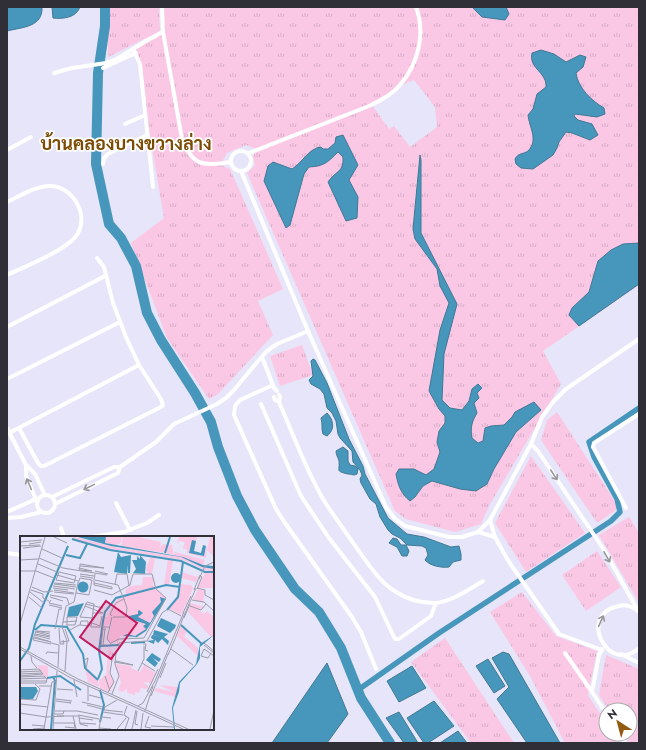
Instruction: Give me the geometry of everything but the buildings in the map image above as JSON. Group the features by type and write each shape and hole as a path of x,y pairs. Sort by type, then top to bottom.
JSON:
{"street":[{"path":"162,7 163,32 182,139 187,152 196,161 206,165 231,162"},
{"path":"249,153 386,98 399,86 418,53 421,31 416,7"},
{"path":"54,73 92,64 106,63 114,60 163,32"},
{"path":"133,49 140,64 153,187"},
{"path":"103,68 136,53"},
{"path":"125,124 145,115"},
{"path":"103,164 104,158 108,154 147,135"},
{"path":"7,150 31,137"},
{"path":"243,150 249,153 252,160 248,169 241,171 233,168 231,162 232,156 236,151 243,150"},
{"path":"241,171 308,331 386,507 394,519 405,526 449,538 462,537 478,532 490,520 531,444 542,417 558,397 566,389 639,339"},
{"path":"7,202 36,188 51,186 62,189 72,196 79,206 81,218 78,233 70,242 7,275"},
{"path":"19,428 38,463 41,466 44,466 161,407 163,402 139,364 120,322 105,276 104,267 97,258"},
{"path":"7,327 105,276"},
{"path":"7,379 120,322"},
{"path":"7,512 36,501 45,495 52,497 114,467 120,467 156,442 174,424 217,404 234,390 262,357 277,344 308,331"},
{"path":"262,357 275,391 280,397 279,402 310,474 323,498 364,558 384,582 396,592 412,599 425,603 436,603 445,601 483,581"},
{"path":"9,433 139,364"},
{"path":"275,391 240,400 235,406 234,415 276,508 352,617 361,632 376,669"},
{"path":"261,404 302,496 329,538 375,597 395,639 399,639 431,616 436,603"},
{"path":"626,508 593,447 594,444 639,414"},
{"path":"7,428 26,464 35,474 45,495"},
{"path":"531,444 538,451 606,553 638,611"},
{"path":"26,464 26,476 37,506 41,512"},
{"path":"7,518 21,517 41,512 49,513 54,508 55,504 118,473 120,467"},
{"path":"52,497 55,504"},
{"path":"116,503 130,530"},
{"path":"98,536 130,530 147,523 159,515"},
{"path":"490,520 495,537 513,567 559,634 602,650"},
{"path":"61,528 64,536"},
{"path":"478,532 495,537"},
{"path":"7,553 20,555"},
{"path":"638,611 629,606 621,605 612,607 600,619 598,635 607,649 614,653 629,653 639,648"},
{"path":"592,692 599,655 605,646"},
{"path":"565,653 599,702"},
{"path":"621,654 639,662"}],"green space":[{"path":"108,7 159,7 160,31 108,57"},
{"path":"162,7 639,7 639,285 543,351 561,384 490,504 481,524 455,532 406,519 395,511 247,173 255,165 253,157 256,149 246,145 227,153 221,164 219,164 230,169 283,289 258,301 273,335 217,395 209,399 167,338 131,243 164,218 150,136 140,64 133,49 163,32","holes":["414,80 435,107 437,127 410,147 394,126 389,129 372,105 399,86"]},
{"path":"302,345 313,375 280,386 270,356"},
{"path":"557,412 616,503 616,510 597,523 541,440 547,420"},
{"path":"531,456 585,533 526,572 495,523"},
{"path":"629,517 639,533 639,603 599,535"},
{"path":"597,551 621,587 586,611 562,575"},
{"path":"522,592 556,636 597,651 588,695 598,711 598,742 618,743 565,743 530,676 490,612"},
{"path":"445,638 514,743 471,743 411,662"},
{"path":"606,655 639,669 639,743 629,742 638,742 638,702 604,702 599,695"}],"water":[{"path":"7,7 42,7 39,19 36,22 25,27 7,31"},
{"path":"52,7 80,7 76,14 72,16 65,18 53,18"},
{"path":"472,7 506,7 509,14 505,20 482,17"},
{"path":"541,50 554,54 566,62 580,55 586,57 583,67 576,73 577,79 586,94 604,108 605,114 597,117 575,114 574,116 578,120 592,124 598,135 590,140 566,132 553,155 533,169 521,168 516,164 515,159 519,155 528,151 533,142 528,115 533,109 537,94 546,87 545,80 532,61 532,53"},
{"path":"343,135 358,165 349,180 358,197 357,218 346,221 328,182 341,169 342,166 343,157 338,152 325,163 318,166 309,167 304,174 290,225 286,228 264,181 268,166 273,162 292,169 313,150 321,147 323,149 328,149 335,143 336,137"},
{"path":"420,155 421,233 457,304 444,354 442,400 450,408 462,410 469,401 472,389 478,384 482,388 477,393 479,398 474,403 477,413 471,428 472,438 478,443 483,441 485,428 504,425 515,412 534,402 541,410 516,432 487,484 476,491 460,489 432,481 423,486 410,501 404,495 399,486 396,474 399,469 414,469 426,475 434,469 440,452 437,442 439,431 445,423 445,416 439,409 429,391 440,330 449,303 440,286 437,269 415,239 413,229"},
{"path":"639,243 639,284 579,326 569,315 572,308 589,292 598,261 611,250 623,244"},
{"path":"313,359 315,360 327,383 349,439 388,518 407,534 424,537 451,547 459,546 461,560 453,562 449,567 433,565 425,560 428,555 426,548 422,546 407,545 388,530 380,517 376,504 370,499 361,483 360,479 362,475 360,470 353,462 352,451 338,434 336,421 332,413 327,408 324,394 320,389 311,384 309,380 313,376 311,361"},
{"path":"327,413 333,425 330,434 327,436 323,434 321,418"},
{"path":"343,447 348,451 348,461 350,465 355,466 358,469 357,474 348,474 339,470 339,461 336,451"},
{"path":"393,538 397,539 401,545 406,545 409,551 407,556 402,556 397,547 389,543"},
{"path":"503,652 509,654 560,743 527,743 497,699 509,687 492,658"},
{"path":"488,659 505,686 494,693 476,666"},
{"path":"327,663 348,714 327,743 272,743"},
{"path":"412,666 426,688 399,702 387,681"},
{"path":"434,701 454,726 428,743 424,743 407,718"},
{"path":"399,712 418,743 404,743 386,718"},
{"path":"458,731 467,743 440,743"}],"waterway":[{"path":"105,7 105,26 98,73 96,164 109,224 121,238 136,266 147,313 161,340 195,393 211,422 218,447 237,496 255,530 295,589 319,612 341,648 361,698 390,743"},
{"path":"358,690 439,633 611,521 620,512 617,499 594,457 589,442 639,408"}],"district":[{"name":"บ้านคลองบางขวางล่าง","path":"126,144"}]}
